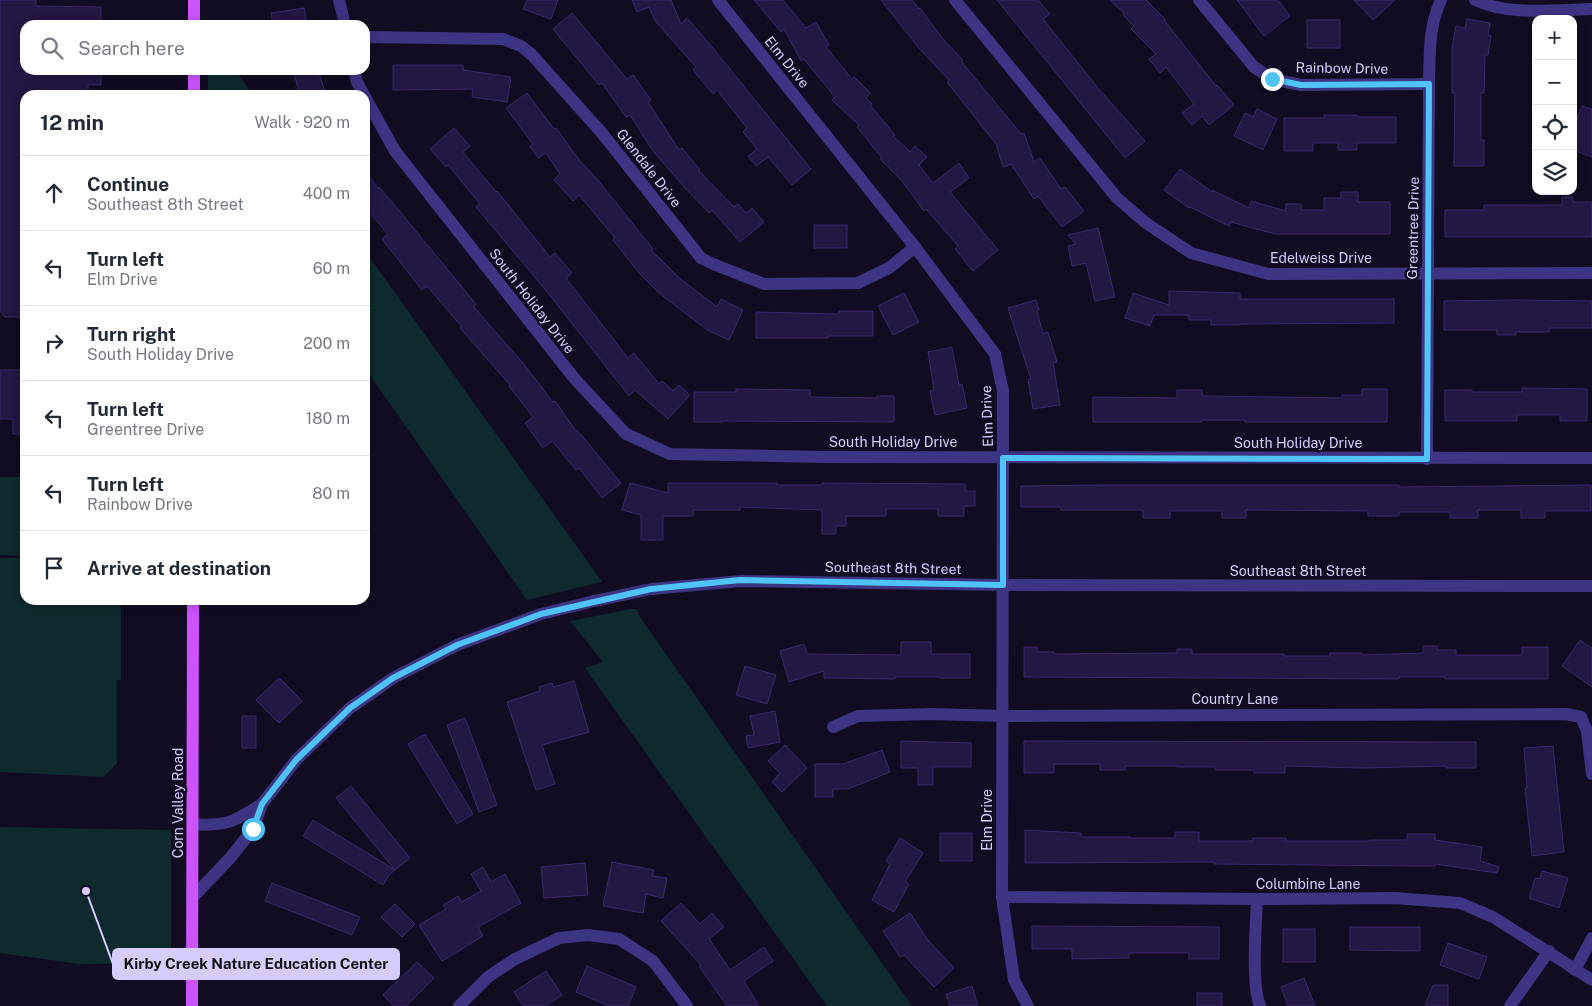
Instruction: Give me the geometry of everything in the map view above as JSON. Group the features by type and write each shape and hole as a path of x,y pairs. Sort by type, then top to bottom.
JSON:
{"main road":[{"path":"194,0 194,20"},
{"path":"194,75 194,90"},
{"name":"Corn Valley Road","path":"192,1006 193,605"}],"street":[{"path":"339,0 344,20"},
{"name":"Elm Drive","path":"718,0 915,246 995,354 1003,391 1002,897 1014,980 1028,1006"},
{"name":"Edelweiss Drive","path":"955,0 1117,198 1146,223 1191,253 1268,274 1427,272 1592,273"},
{"name":"Rainbow Drive","path":"1199,0 1254,67 1272,79 1301,85 1429,84"},
{"name":"Greentree Drive","path":"1427,459 1429,84 1433,17 1441,0"},
{"path":"1475,0 1482,4 1525,11 1592,9"},
{"name":"Glendale Drive","path":"370,37 503,39 521,46 601,132 701,258 764,284 858,283 889,268 915,246"},
{"name":"South Holiday Drive","path":"355,75 361,90"},
{"name":"South Holiday Drive","path":"370,107 395,151 574,378 626,434 670,454 1003,458 1592,458"},
{"name":"Southeast 8th Street","path":"193,897 231,857 253,829 262,804 296,760 350,708 393,678 457,645 541,614 651,589 740,580 1003,585 1592,586"},
{"name":"Country Lane","path":"833,727 858,716 931,714 1002,716 1566,714 1581,717 1587,731 1592,774"},
{"name":"Southeast 8th Street","path":"193,824 225,824 262,804"},
{"name":"Columbine Lane","path":"1002,897 1395,898 1460,903 1493,917 1592,980"},
{"path":"1257,899 1256,970 1257,998 1260,1006"},
{"path":"459,1006 488,977 515,959 559,938 588,935 618,939 653,961 687,1006"},
{"path":"1575,970 1592,938"},
{"path":"1510,1006 1549,951"}],"green space":[{"path":"208,75 239,75 249,90 208,90"},
{"path":"370,258 602,582 527,600 370,375"},
{"path":"0,477 20,477 20,556 0,555"},
{"path":"0,558 20,558 20,605 121,605 121,680 117,680 117,763 104,777 0,772"},
{"path":"637,609 638,614 912,1006 827,1006 585,668 603,662 570,621"},
{"path":"0,827 171,830 171,963 79,964 0,953"}],"building":[{"path":"0,0 36,0 36,6 101,7 101,20 20,20 20,75 101,75 101,85 88,85 88,90 20,90 20,317 5,317 0,311"},
{"path":"527,0 558,0 551,19 523,9"},
{"path":"632,0 671,0 681,24 687,18 811,169 792,185 768,157 756,166 748,156 757,149 743,132 747,128 717,90 713,94 693,70 696,67 656,22 649,7 637,12"},
{"path":"754,0 783,0 806,28 816,22 829,45 826,47 852,79 854,77 870,93 866,98 895,135 893,136 910,152 915,146 927,157 919,165 933,183 959,163 969,178 950,192 998,250 973,271 955,249 958,246 926,209 924,211 901,180 880,159 882,158 857,127 859,125 832,100 835,97 804,59 801,61 784,29 781,32"},
{"path":"881,0 912,0 920,8 942,38 963,60 961,61 1021,134 1024,133 1034,162 1040,158 1061,189 1065,187 1084,211 1062,227 1038,196 1034,199 1011,164 1003,167 996,144 947,82 949,80 918,47"},
{"path":"997,0 1038,0 1050,14 1043,19 1098,88 1145,141 1125,158"},
{"path":"1110,0 1146,0 1165,19 1216,86 1234,105 1209,125 1202,116 1192,125 1182,113 1194,104 1166,67 1160,73 1149,59 1156,54 1131,29 1134,26"},
{"path":"1237,0 1278,0 1290,16 1264,36"},
{"path":"1354,0 1395,0 1373,20"},
{"path":"304,8 306,20 272,20 271,13"},
{"path":"572,13 627,79 633,75 651,100 648,102 679,150 682,148 699,171 734,207 738,204 746,213 752,208 764,222 740,242 712,210 709,213 686,189 653,151 630,115 626,117 602,83 599,85 553,29"},
{"path":"1467,19 1490,23 1488,35 1491,36 1488,55 1485,55 1484,93 1481,93 1481,140 1484,140 1484,166 1454,166 1455,93 1452,93 1452,48 1456,26 1465,28"},
{"path":"1307,20 1340,20 1340,48 1307,48"},
{"path":"393,65 463,65 463,70 511,77 507,102 472,97 473,89 393,90"},
{"path":"294,75 320,75 324,90 299,90"},
{"path":"527,93 554,129 556,128 580,161 597,179 653,249 651,250 678,277 717,307 721,299 743,310 729,340 707,330 659,293 640,274 613,240 615,238 579,195 573,201 554,180 560,174 546,153 538,158 530,146 533,144 506,108"},
{"path":"1582,106 1592,109 1592,157 1577,151 1577,119"},
{"path":"1257,109 1277,119 1263,150 1234,136 1245,113 1253,117"},
{"path":"1324,115 1396,117 1396,143 1357,143 1357,150 1338,150 1338,143 1313,143 1313,151 1284,151 1284,118 1324,118"},
{"path":"454,128 470,146 463,152 550,257 555,253 572,273 566,278 628,358 634,353 659,384 662,381 673,391 679,385 690,395 668,419 635,390 629,396 548,293 476,207 480,204 448,165 446,167 430,149"},
{"path":"1180,169 1212,192 1212,190 1249,208 1251,201 1286,211 1286,204 1301,204 1301,210 1324,210 1324,198 1341,198 1341,192 1358,192 1358,202 1390,202 1390,234 1275,234 1231,222 1229,226 1189,208 1164,190"},
{"path":"370,176 378,189 379,187 476,304 473,306 522,362 553,402 555,401 576,431 621,483 602,498 579,468 576,470 552,441 543,448 525,423 533,417 510,385 460,328 462,327 427,286 422,290 382,239 388,234 370,213"},
{"path":"1562,197 1573,197 1573,202 1592,202 1592,237 1445,237 1445,210 1484,210 1484,205 1562,205"},
{"path":"814,225 847,225 847,248 814,248"},
{"path":"1098,228 1115,297 1095,301 1086,263 1072,266 1068,246 1076,244 1068,235"},
{"path":"1169,291 1240,293 1240,299 1394,299 1394,323 1211,325 1211,320 1189,320 1189,315 1154,315 1150,326 1125,318 1133,293 1169,305"},
{"path":"904,293 919,322 893,335 878,306"},
{"path":"1036,300 1043,334 1048,332 1057,362 1053,363 1060,405 1033,409 1028,379 1031,379 1008,308"},
{"path":"1444,301 1592,301 1592,328 1549,328 1549,332 1516,332 1516,335 1497,335 1497,330 1444,330"},
{"path":"839,311 873,311 873,336 756,338 756,312 839,314"},
{"path":"952,347 959,385 962,384 967,408 935,415 930,391 934,390 928,352"},
{"path":"0,370 20,370 20,434 13,434 13,419 0,419"},
{"path":"1522,388 1587,389 1587,421 1560,421 1560,415 1517,415 1517,421 1445,421 1445,390 1522,392"},
{"path":"736,389 810,390 810,397 877,398 877,396 894,396 894,422 694,422 694,392 736,392"},
{"path":"1362,389 1387,389 1387,422 1245,422 1245,420 1202,420 1202,422 1093,422 1093,397 1177,398 1177,390 1202,390 1202,396 1342,398 1342,395 1362,395"},
{"path":"630,483 668,493 668,483 777,483 777,485 822,485 822,483 965,484 965,491 975,491 975,506 964,506 964,516 938,516 938,509 886,509 886,516 846,516 846,526 836,526 836,534 822,534 822,510 740,507 740,510 693,510 693,516 663,516 663,540 641,540 641,515 622,510"},
{"path":"1399,485 1399,487 1591,485 1591,511 1545,511 1545,518 1521,518 1521,510 1478,510 1478,518 1450,518 1450,512 1399,512 1399,516 1368,516 1368,511 1246,510 1246,518 1222,518 1222,511 1170,511 1170,518 1143,518 1143,510 1061,510 1061,507 1021,507 1021,486"},
{"path":"1580,640 1592,648 1592,687 1562,666"},
{"path":"901,642 931,642 931,654 970,654 970,678 824,678 824,671 789,682 780,651 804,644 807,654 901,655"},
{"path":"1423,646 1437,646 1437,650 1456,650 1456,655 1522,655 1522,647 1548,647 1548,679 1445,679 1445,677 1399,677 1399,679 1024,677 1024,647 1037,647 1037,652 1054,652 1054,654 1177,653 1177,649 1192,649 1192,654 1330,656 1330,653 1362,653 1362,655 1423,653"},
{"path":"745,666 776,675 767,704 736,695"},
{"path":"279,678 302,701 279,723 256,700"},
{"path":"574,681 589,732 542,745 555,784 536,790 507,702 540,691 539,687 552,683 553,687"},
{"path":"775,711 780,742 748,748 746,736 754,735 750,716"},
{"path":"242,716 256,716 256,748 242,748"},
{"path":"465,718 497,805 479,812 447,725"},
{"path":"425,734 473,814 457,824 408,744"},
{"path":"901,741 971,743 971,767 933,767 933,785 918,785 918,768 901,768"},
{"path":"1024,741 1476,742 1476,768 1446,768 1446,766 1362,768 1285,766 1285,773 1254,773 1254,770 1215,770 1215,767 1125,766 1125,770 1100,770 1100,764 1054,764 1054,773 1024,773"},
{"path":"785,745 807,768 782,792 772,782 780,773 768,761"},
{"path":"1553,746 1564,852 1532,856 1525,788 1527,788 1524,748"},
{"path":"882,750 890,772 848,789 833,789 833,797 815,797 815,764 843,764"},
{"path":"351,786 410,858 395,870 336,798"},
{"path":"313,820 395,870 389,875 383,885 303,836"},
{"path":"1025,830 1081,833 1081,837 1130,838 1175,838 1175,832 1199,832 1199,841 1253,841 1253,838 1286,838 1286,841 1407,840 1407,834 1435,834 1435,840 1482,847 1480,861 1499,867 1497,873 1435,864 1435,866 1407,866 1214,864 1214,862 1025,863"},
{"path":"940,833 972,833 972,861 940,861"},
{"path":"900,838 923,853 905,882 909,884 894,912 872,900 890,864 886,861"},
{"path":"612,862 654,870 652,876 667,878 663,898 646,894 643,913 603,906"},
{"path":"585,863 588,895 544,898 541,867"},
{"path":"483,867 491,882 505,874 521,903 478,927 483,936 442,961 419,925 446,909 443,905 458,896 462,902 481,891 471,874"},
{"path":"1542,871 1568,878 1559,908 1529,898 1535,878 1540,879"},
{"path":"272,883 360,917 352,935 265,901"},
{"path":"681,903 700,924 712,913 724,927 709,939 730,970 764,947 773,961 744,981 759,1006 727,1006 699,966 701,965 661,921"},
{"path":"395,904 415,924 402,937 381,917"},
{"path":"910,913 928,940 954,968 934,987 904,955 900,957 883,931"},
{"path":"1032,926 1219,927 1219,959 1189,959 1189,953 1129,953 1129,958 1072,959 1072,949 1032,949"},
{"path":"1350,927 1420,927 1420,951 1350,950"},
{"path":"1283,929 1315,929 1315,962 1283,962"},
{"path":"1448,943 1487,957 1479,979 1440,965"},
{"path":"417,962 434,978 406,1006 394,1006 383,995"},
{"path":"587,966 636,987 628,1006 609,1006 576,992"},
{"path":"546,971 562,995 545,1006 523,1006 514,992"},
{"path":"1304,978 1315,1006 1288,1006 1281,987"},
{"path":"1433,985 1448,985 1448,1006 1425,1006"},
{"path":"972,986 978,1006 950,1006 946,994"},
{"path":"1197,993 1222,993 1222,1006 1197,1006"}],"place":[{"name":"Kirby Creek Nature Education Center","path":"86,891"}],"route":[{"path":"253,829 262,804 296,760 350,708 393,678 457,645 541,614 651,589 740,580 1003,585 1003,458 1427,459 1429,84 1301,85 1272,79"}]}
